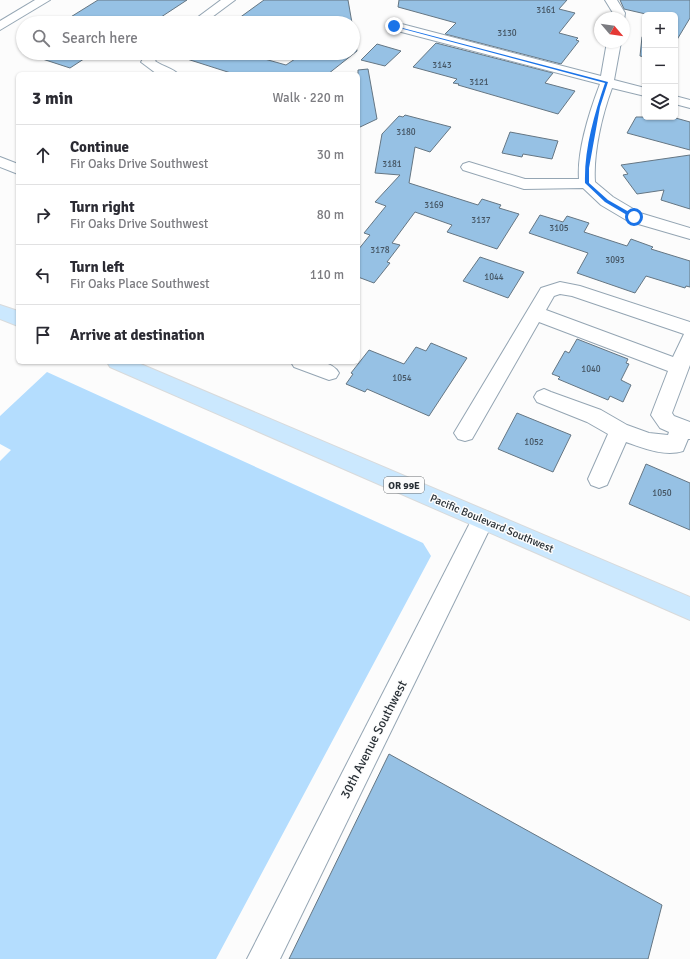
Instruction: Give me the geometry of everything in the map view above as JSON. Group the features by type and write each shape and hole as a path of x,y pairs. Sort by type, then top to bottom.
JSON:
{"main road":[{"path":"0,311 16,318"},
{"name":"Pacific Boulevard Southwest","path":"122,364 690,609"}],"street":[{"path":"17,16 44,0"},
{"path":"206,16 229,0"},
{"path":"611,0 618,12"},
{"path":"0,26 16,17"},
{"path":"394,26 642,91"},
{"path":"613,48 607,83 597,115 586,168 587,183 607,201 634,217 690,234"},
{"path":"152,60 159,70 165,72"},
{"path":"678,101 690,104"},
{"path":"0,162 16,168"},
{"path":"469,167 524,184 544,185 587,183"},
{"path":"465,433 547,292 560,288 574,290 690,330"},
{"path":"534,313 678,367"},
{"path":"544,397 594,416 620,432 648,441 675,445 685,429 667,422 661,415 678,367 690,339"},
{"path":"306,364 329,373"},
{"path":"599,480 620,432"},
{"name":"30th Avenue Southwest","path":"263,959 483,520"}],"shaded area":[{"path":"47,372 423,543 431,556 216,959 0,959 0,461 11,450 0,444 0,416"}],"building":[{"path":"98,0 187,0 163,16 72,16"},
{"path":"264,0 348,0 351,16 242,16"},
{"path":"399,0 567,0 559,9 575,13 559,33 578,38 576,40 579,41 561,64 445,34 456,23 398,7"},
{"path":"620,0 690,0 690,18 678,38 678,12 642,13 624,9"},
{"path":"642,37 642,56 640,56"},
{"path":"436,43 553,73 545,83 575,91 558,114 458,85 459,84 453,83 457,79 413,67"},
{"path":"377,44 401,51 385,66 361,60"},
{"path":"45,60 82,60 70,68"},
{"path":"190,60 268,60 286,65 294,60 346,60 331,72 228,72"},
{"path":"368,69 377,119 360,127 360,72 358,72 358,70"},
{"path":"405,115 451,127 430,152 415,147 409,183 478,205 482,199 501,205 499,208 519,214 497,249 447,232 452,225 415,212 392,243 400,245 387,262 390,263 374,283 360,278 360,248 370,235 364,233 386,206 375,202 400,175 375,173 382,134 399,116 403,117"},
{"path":"636,117 642,117 642,120 678,120 678,119 690,122 690,150 627,133"},
{"path":"510,132 558,141 552,159 523,154 522,157 502,153"},
{"path":"690,155 690,209 661,200 664,190 637,194 623,175 628,174 621,165"},
{"path":"540,215 563,222 567,216 589,223 584,232 627,246 631,239 653,247 651,249 690,261 690,287 686,286 685,288 646,276 635,293 577,273 588,253 529,233"},
{"path":"480,257 524,272 508,298 463,281"},
{"path":"577,339 628,359 626,363 629,364 621,380 631,385 623,402 610,396 608,400 558,379 560,377 552,374 565,351 569,353"},
{"path":"431,343 467,358 429,416 367,389 365,392 346,384 353,374 351,373 358,364 360,364 360,362 369,350 404,364 416,347 426,351"},
{"path":"517,413 571,435 553,472 498,449"},
{"path":"646,464 690,483 690,530 629,504"},
{"path":"389,754 662,905 648,959 289,959"}],"route":[{"path":"394,26 607,83 598,107 586,168 587,183 607,201 634,217"}]}
